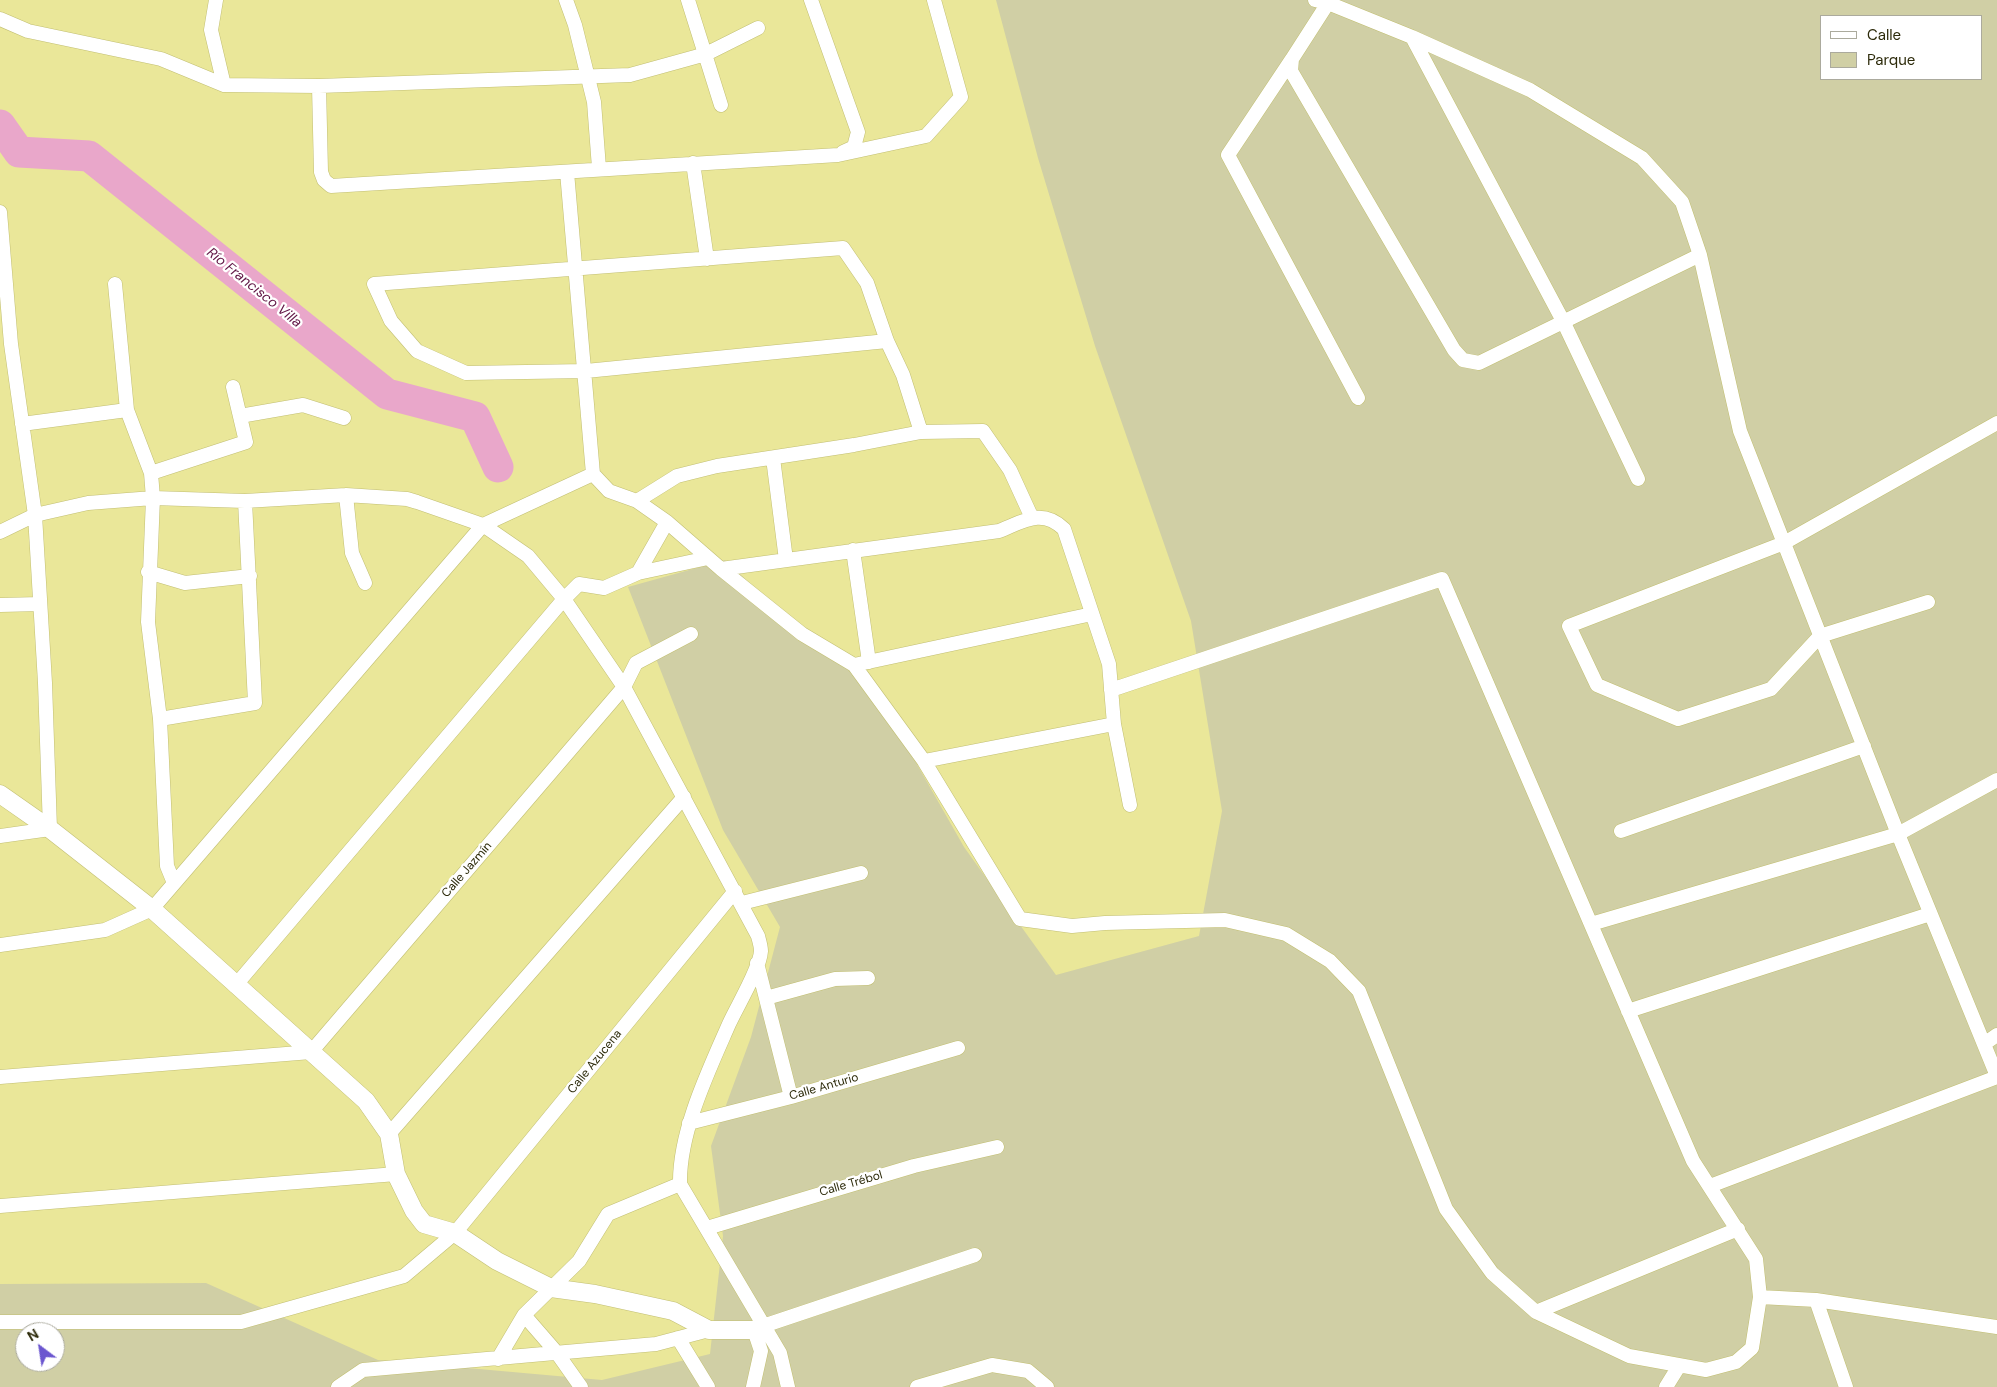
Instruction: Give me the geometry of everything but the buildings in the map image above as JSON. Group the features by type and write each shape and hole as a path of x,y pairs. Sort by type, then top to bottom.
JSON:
{"street":[{"path":"216,0 211,30 224,85"},
{"path":"566,0 594,102 599,168"},
{"path":"688,0 721,105"},
{"path":"811,0 858,132 854,147 838,155"},
{"path":"319,86 321,172 324,180 331,186 567,172 599,168 838,155 926,136 961,97 934,0"},
{"path":"1358,398 1228,155 1292,59 1322,1 1412,37 1530,90 1642,158 1682,202 1700,255 1740,431 1898,834 1997,1077 1710,1186"},
{"path":"0,18 28,31 161,59 224,85 319,86 630,75 706,54 758,28"},
{"path":"1412,37 1563,321 1638,479"},
{"path":"1292,59 1291,71 1407,272 1454,350 1463,360 1479,363 1700,255"},
{"path":"693,163 707,258"},
{"path":"567,172 586,371 593,474 609,491 637,501 667,522 721,569 802,634 854,665 924,761 1020,918 1072,926 1105,923 1225,920 1286,934 1330,961 1359,991 1446,1209 1492,1273 1536,1312 1629,1356 1706,1370 1736,1362 1752,1348 1760,1297 1756,1259 1693,1161 1442,580 1111,690"},
{"path":"0,212 6,345 22,424 35,514 50,829"},
{"path":"888,341 586,371 466,373 417,351 391,321 374,284 576,270 843,248 867,283 888,341 903,375 921,432"},
{"path":"115,284 127,410 151,473 152,498 148,572 148,622 160,719 166,850 168,866 174,883"},
{"path":"151,473 246,442 233,387"},
{"path":"240,416 303,405 344,418"},
{"path":"22,424 127,410"},
{"path":"1928,602 1820,636 1771,688 1678,718 1597,685 1569,626 1784,543 1997,423"},
{"path":"637,501 677,476 717,466 921,432 983,430 1010,470 1032,518"},
{"path":"773,458 786,560"},
{"path":"0,945 105,930 152,909 483,524 593,474"},
{"path":"0,532 35,514 88,503 152,498 245,501 346,495 407,499 483,524 528,556 564,599 624,687 739,897 758,936 761,951 757,963 728,1025 689,1123 680,1166 680,1184 707,1228 758,1328 780,1353 788,1387"},
{"path":"346,495 352,553 365,583"},
{"path":"160,719 255,703 245,501"},
{"path":"721,569 1000,531 1032,518 1053,519 1064,529 1109,664 1114,724 1130,805"},
{"path":"638,573 667,522"},
{"path":"853,550 868,662"},
{"path":"235,986 564,599 579,584 604,588 638,573 708,558"},
{"path":"148,572 185,583 250,576"},
{"path":"0,605 40,604"},
{"path":"854,665 1092,614"},
{"name":"Calle Jazmín","path":"311,1052 624,687 636,664 691,634"},
{"path":"924,761 1114,724"},
{"path":"1621,831 1864,746"},
{"path":"1591,924 1898,834 1997,780"},
{"path":"0,794 50,829 152,909 235,986 366,1101 389,1134 396,1174 414,1211 424,1224 455,1233 497,1261 551,1288 595,1294 673,1311 709,1330"},
{"path":"389,1134 684,797"},
{"path":"0,836 50,829"},
{"path":"739,897 861,873"},
{"name":"Calle Azucena","path":"0,1322 241,1322 404,1276 455,1233 739,897"},
{"path":"1628,1011 1930,914"},
{"path":"757,963 791,1096"},
{"path":"766,998 834,979 868,978"},
{"path":"1984,1044 1997,1035"},
{"name":"Calle Anturio","path":"689,1123 958,1048"},
{"path":"0,1076 311,1052"},
{"name":"Calle Trébol","path":"707,1228 914,1166 997,1147"},
{"path":"0,1206 396,1174"},
{"path":"498,1358 524,1315 579,1261 608,1214 680,1184"},
{"path":"1536,1312 1738,1229"},
{"path":"338,1387 363,1370 656,1344 709,1330 758,1328 975,1255"},
{"path":"1760,1297 1816,1300 1997,1327"},
{"path":"1816,1300 1846,1387"},
{"path":"524,1315 557,1354 581,1387"},
{"path":"753,1387 761,1351 758,1328"},
{"path":"678,1338 708,1387"},
{"path":"917,1387 992,1365 1028,1372 1047,1387"},
{"path":"1666,1387 1679,1366"}],"green space":[{"path":"996,0 1997,0 1997,1387 0,1387 0,1284 206,1283 378,1360 602,1380 710,1354 723,1236 711,1146 751,1037 780,927 723,830 628,587 725,560 800,630 857,670 914,759 964,847 1056,975 1199,936 1222,811 1191,621 1095,346 1038,158"}],"waterway":[{"name":"Río Francisco Villa","path":"0,125 19,152 89,156 387,394 475,417 498,467"}]}
